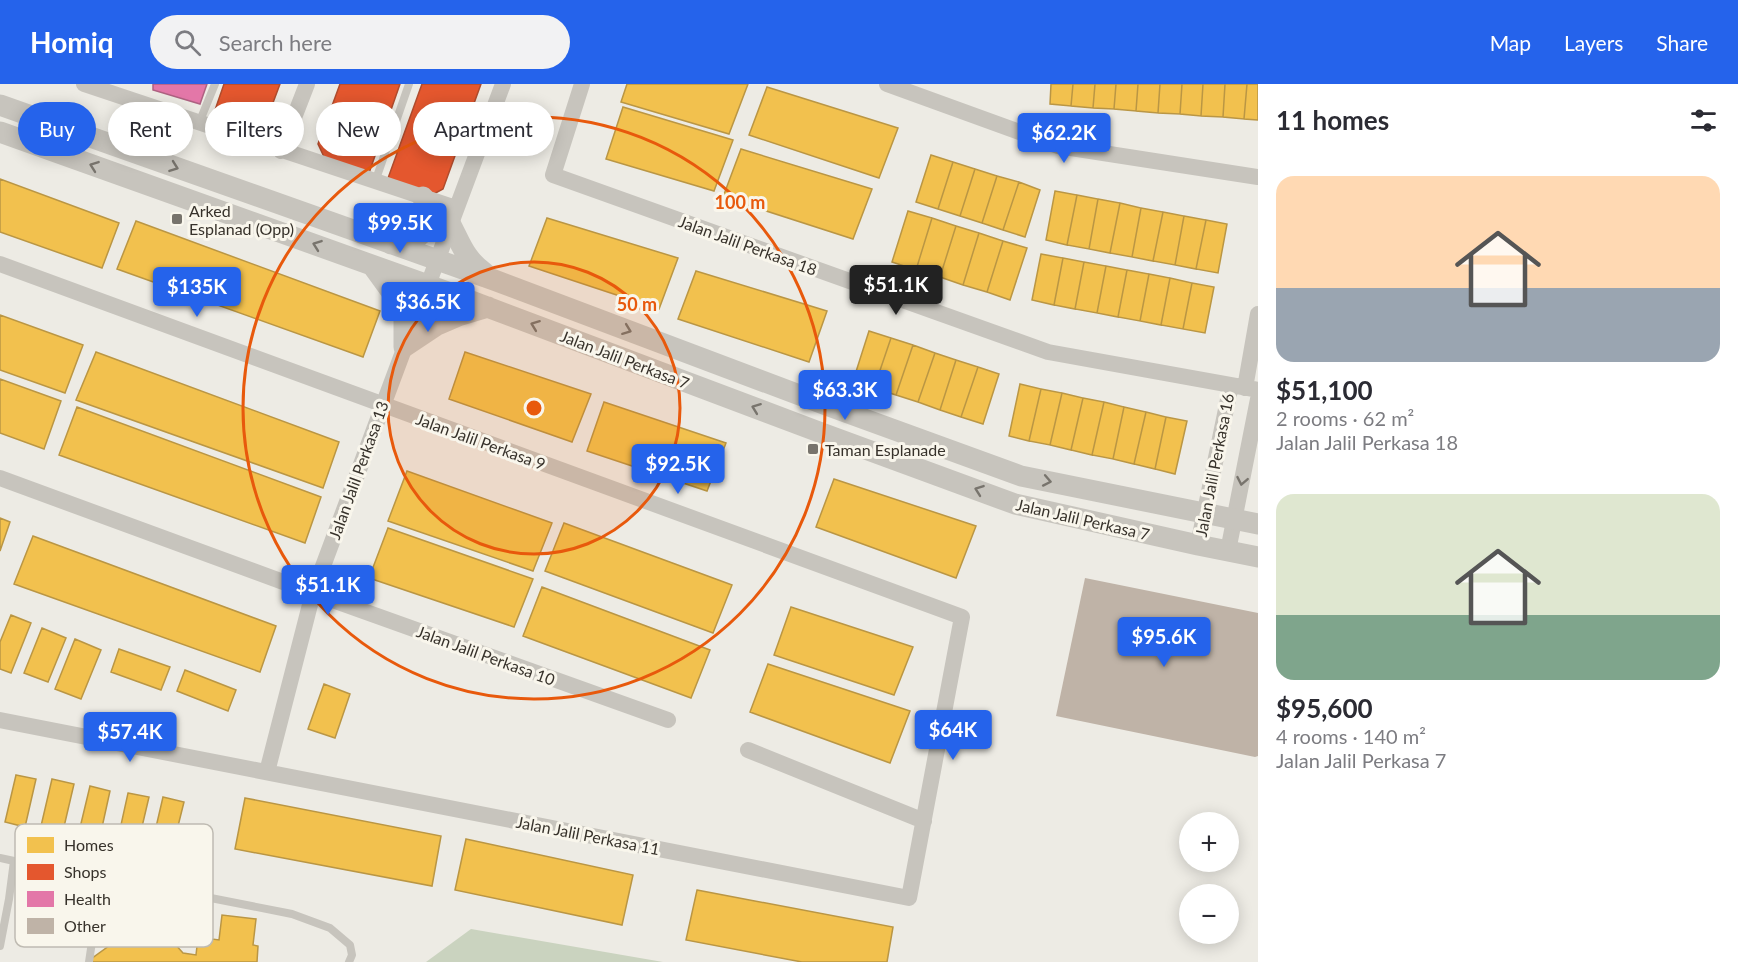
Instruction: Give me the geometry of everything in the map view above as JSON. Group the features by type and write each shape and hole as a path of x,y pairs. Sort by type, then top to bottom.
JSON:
{"street":[{"path":"84,84 118,90 205,125"},
{"path":"300,102 307,84"},
{"name":"Jalan Jalil Perkasa 13","path":"267,772 313,593 503,84"},
{"name":"Jalan Jalil Perkasa 18","path":"582,84 553,175 1048,352 1245,388"},
{"path":"887,84 1058,146 1258,177"},
{"name":"Jalan Jalil Perkasa 7","path":"0,105 494,280 1022,476 1258,524"},
{"name":"Jalan Jalil Perkasa 7","path":"0,132 428,285 1015,504 1258,557"},
{"path":"296,156 423,197 453,215 473,265 494,280"},
{"path":"391,244 413,239 425,230 428,224 423,197"},
{"name":"Jalan Jalil Perkasa 9","path":"0,264 962,617 924,821"},
{"path":"372,265 401,306 404,315 404,347"},
{"path":"404,347 437,325 488,307"},
{"name":"Jalan Jalil Perkasa 16","path":"1198,545 1204,513 1245,388 1258,314"},
{"name":"Jalan Jalil Perkasa 16","path":"1228,551 1258,399"},
{"name":"Jalan Jalil Perkasa 10","path":"0,478 668,720"},
{"name":"Jalan Jalil Perkasa 11","path":"0,720 909,898 924,821"},
{"path":"748,750 924,821"}],"lane":[{"path":"199,123 215,84"},
{"path":"375,182 409,84"},
{"path":"0,858 14,861 0,946"},
{"path":"213,898 292,914 330,928 350,945 352,955 349,962"},
{"path":"89,962 91,947"}],"green space":[{"path":"471,929 663,962 426,962"}],"building: Homes":[{"path":"627,84 748,84 729,134 621,102"},
{"path":"1051,84 1073,84 1071,106 1050,104"},
{"path":"1073,84 1095,84 1093,108 1071,106"},
{"path":"1095,84 1116,84 1114,109 1093,108"},
{"path":"1116,84 1138,84 1136,111 1114,109"},
{"path":"1138,84 1160,84 1158,113 1136,111"},
{"path":"1160,84 1182,84 1180,114 1158,113"},
{"path":"1182,84 1203,84 1201,116 1180,114"},
{"path":"1203,84 1225,84 1223,117 1201,116"},
{"path":"1225,84 1247,84 1244,119 1223,117"},
{"path":"1247,84 1258,84 1258,120 1244,119"},
{"path":"767,87 898,128 879,178 749,135"},
{"path":"623,107 733,140 714,191 606,159"},
{"path":"741,149 872,189 853,239 723,197"},
{"path":"931,155 953,162 938,209 916,202"},
{"path":"953,162 975,169 960,216 938,209"},
{"path":"975,169 997,176 982,223 960,216"},
{"path":"997,176 1019,182 1003,230 982,223"},
{"path":"0,179 119,223 102,268 0,232"},
{"path":"1019,182 1040,190 1025,237 1003,230"},
{"path":"1055,191 1077,195 1067,245 1046,240"},
{"path":"1077,195 1098,199 1089,249 1067,245"},
{"path":"1098,199 1120,203 1110,253 1089,249"},
{"path":"1120,203 1141,208 1132,257 1110,253"},
{"path":"1141,208 1163,212 1153,261 1132,257"},
{"path":"908,211 932,218 916,270 892,262"},
{"path":"1163,212 1184,216 1175,265 1153,261"},
{"path":"1184,216 1206,220 1196,269 1175,265"},
{"path":"547,218 678,258 659,309 529,266"},
{"path":"932,218 956,226 940,277 916,270"},
{"path":"1206,220 1227,224 1218,273 1196,269"},
{"path":"136,221 380,311 363,357 117,269"},
{"path":"956,226 979,233 963,285 940,277"},
{"path":"979,233 1003,241 987,292 963,285"},
{"path":"1003,241 1027,248 1010,300 987,292"},
{"path":"1041,254 1063,258 1054,305 1032,300"},
{"path":"1063,258 1084,262 1075,309 1054,305"},
{"path":"1084,262 1106,266 1097,313 1075,309"},
{"path":"1106,266 1127,270 1118,317 1097,313"},
{"path":"1127,270 1149,274 1140,321 1118,317"},
{"path":"696,271 827,311 809,362 678,319"},
{"path":"1149,274 1170,278 1161,325 1140,321"},
{"path":"1170,278 1192,283 1183,329 1161,325"},
{"path":"1192,283 1214,287 1205,333 1183,329"},
{"path":"0,315 83,345 65,393 0,370"},
{"path":"869,331 891,338 874,388 853,381"},
{"path":"891,338 913,345 896,395 874,388"},
{"path":"913,345 935,353 918,402 896,395"},
{"path":"96,352 339,442 323,488 76,400"},
{"path":"465,352 591,394 572,442 449,399"},
{"path":"935,353 956,360 940,410 918,402"},
{"path":"956,360 978,367 961,417 940,410"},
{"path":"978,367 999,374 983,424 961,417"},
{"path":"0,379 61,401 44,449 0,433"},
{"path":"1020,384 1041,389 1029,441 1009,436"},
{"path":"1041,389 1062,393 1050,445 1029,441"},
{"path":"1062,393 1083,398 1071,450 1050,445"},
{"path":"1083,398 1104,402 1092,455 1071,450"},
{"path":"604,402 726,443 707,491 587,451"},
{"path":"1104,402 1124,407 1113,459 1092,455"},
{"path":"77,407 321,497 305,543 59,455"},
{"path":"1124,407 1146,412 1134,464 1113,459"},
{"path":"1146,412 1166,417 1155,469 1134,464"},
{"path":"1166,417 1187,421 1175,474 1155,469"},
{"path":"407,471 552,523 533,571 388,521"},
{"path":"834,479 976,526 956,578 816,527"},
{"path":"0,518 10,522 0,551"},
{"path":"564,523 732,585 713,633 545,571"},
{"path":"388,528 533,579 514,627 369,578"},
{"path":"33,536 276,626 260,672 14,584"},
{"path":"542,587 710,650 691,698 523,636"},
{"path":"791,607 913,647 894,695 774,655"},
{"path":"11,615 31,623 11,673 0,669 0,642"},
{"path":"42,628 66,638 48,682 24,673"},
{"path":"75,639 101,650 81,699 55,689"},
{"path":"119,649 170,667 161,690 111,672"},
{"path":"768,664 910,711 890,763 750,712"},
{"path":"185,670 236,690 228,711 177,691"},
{"path":"324,684 350,694 335,738 308,729"},
{"path":"16,775 36,779 26,824 5,822"},
{"path":"52,779 74,784 65,824 41,824"},
{"path":"90,786 110,791 103,824 81,824"},
{"path":"128,793 149,797 143,824 121,824"},
{"path":"163,797 184,802 178,824 157,824"},
{"path":"245,798 441,836 432,886 235,849"},
{"path":"466,839 633,875 622,925 455,890"},
{"path":"697,890 893,927 887,962 802,962 686,940"},
{"path":"222,915 256,919 253,945 258,946 257,962 93,962 91,959 108,947 178,947 183,953 196,955 197,947 213,947 213,939 219,940"}],"building: Shops":[{"path":"224,84 280,84 273,102 218,102"},
{"path":"340,84 400,84 394,102 333,102"},
{"path":"422,84 481,84 474,102 416,102"},
{"path":"413,109 413,156 455,156 443,189 432,195 387,181 396,156 401,156 401,142"},
{"path":"324,156 375,156 369,173 325,159"}],"building: Health":[{"path":"153,84 207,84 200,104 153,90"}],"building: Other":[{"path":"1085,578 1258,613 1258,756 1056,716"}],"place":[{"name":"Arked Esplanad (Opp)","path":"177,219"},
{"name":"Taman Esplanade","path":"813,449"}]}
